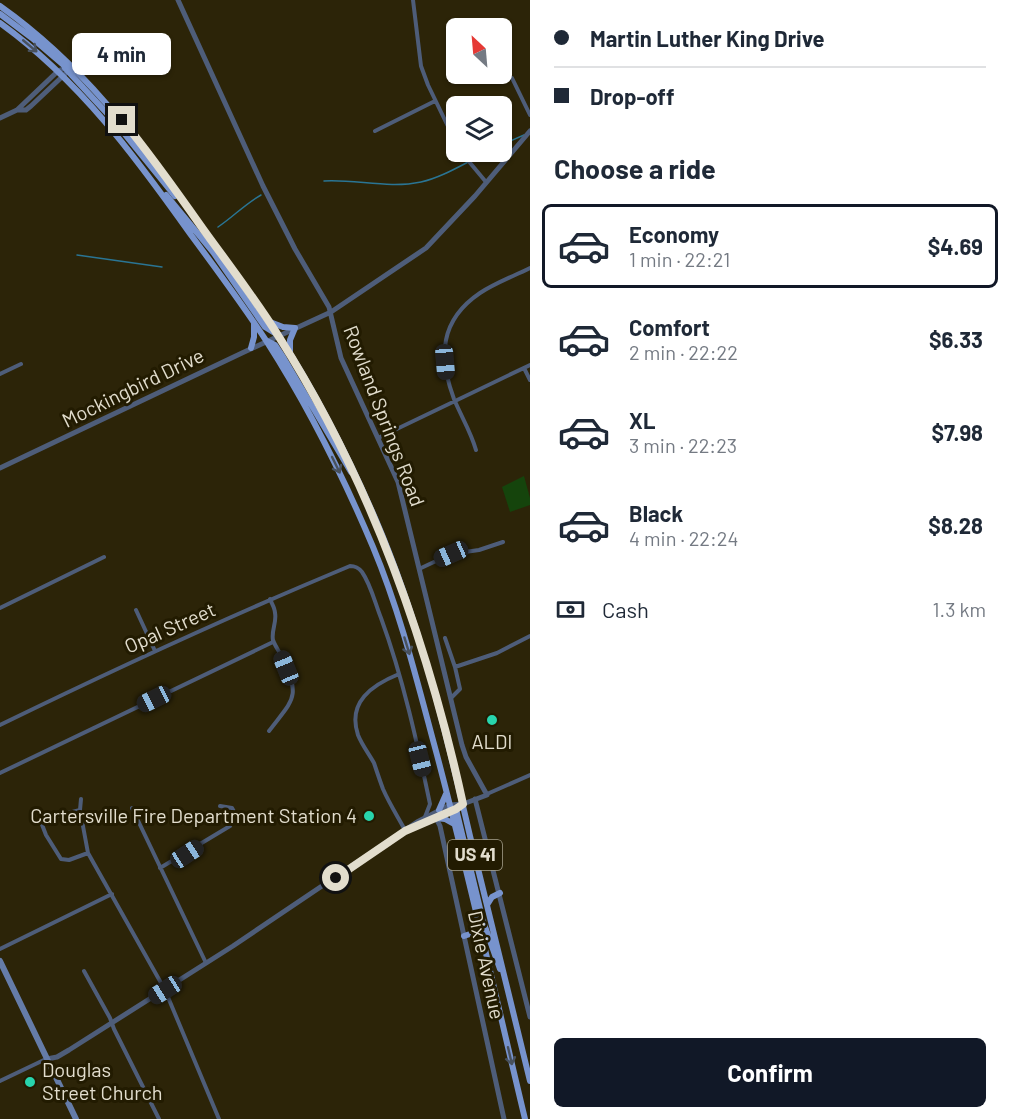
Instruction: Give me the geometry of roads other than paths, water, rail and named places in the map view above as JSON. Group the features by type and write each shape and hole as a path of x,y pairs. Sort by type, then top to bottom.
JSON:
{"main road":[{"name":"US 41","path":"0,6 41,37 156,187 266,341 324,443 374,550 410,655 452,808 525,1119"},
{"path":"0,14 32,38 66,70"},
{"name":"US 41","path":"0,22 66,70 125,123 278,335 330,424 386,545 418,634 440,708 530,1081"},
{"path":"156,187 172,201 193,226 265,327 278,335"},
{"path":"268,321 283,327 295,328 290,340 290,355"},
{"path":"251,348 254,341 254,323"},
{"path":"266,341 271,342 277,348 346,465 356,477"},
{"path":"439,810 446,791"},
{"path":"452,808 487,932 506,984"},
{"path":"436,818 448,820 454,824"},
{"path":"487,905 492,897 500,893"},
{"path":"464,936 474,932 477,918"},
{"path":"0,961 76,1119"}],"street":[{"name":"Rowland Springs Road","path":"178,0 273,207 331,312 339,351 401,492 418,569 466,757 487,795"},
{"path":"413,0 421,66 446,123"},
{"path":"0,118 17,110 66,70"},
{"path":"512,78 530,115"},
{"path":"375,131 435,101"},
{"name":"Mockingbird Drive","path":"0,468 331,312 426,248 476,196 530,131"},
{"path":"469,162 486,182"},
{"path":"476,450 446,374 444,349 449,328 458,311 481,292 530,268"},
{"path":"0,374 21,364"},
{"path":"378,438 530,365"},
{"path":"524,368 530,380"},
{"path":"418,569 451,554 479,550 503,542"},
{"path":"0,608 104,557"},
{"name":"Opal Street","path":"0,725 155,651 350,566 355,566 365,578 386,631 399,674"},
{"path":"269,731 288,708 293,698 292,681 281,654 273,642 275,612 270,599"},
{"path":"136,610 155,651"},
{"path":"455,667 497,653 530,636"},
{"path":"445,638 460,689 451,698"},
{"path":"0,773 273,642"},
{"path":"405,831 358,736 356,724 357,706 364,695 399,674 430,804 425,817"},
{"path":"0,1081 40,1061 57,1058 206,964 425,817 439,810 452,808 487,795 530,775"},
{"path":"81,799 80,810 88,852 165,990 219,1119"},
{"path":"476,799 530,1017"},
{"path":"430,804 439,810"},
{"path":"160,868 230,826 235,812 232,808 220,806"},
{"path":"132,808 206,964"},
{"path":"405,831 436,818 452,808"},
{"path":"80,810 41,822 61,859 69,860 88,852"},
{"name":"Dixie Avenue","path":"436,818 440,826 504,1119"},
{"path":"0,949 112,894"},
{"path":"84,971 159,1119"}],"waterway":[{"path":"512,140 524,135"},
{"path":"324,181 409,184 430,180 468,162"},
{"path":"218,227 261,195"},
{"path":"77,255 162,267"}],"place":[{"name":"ALDI","path":"492,720"},
{"name":"Cartersville Fire Department Station 4","path":"369,816"},
{"name":"Douglas Street Church","path":"30,1082"}]}
